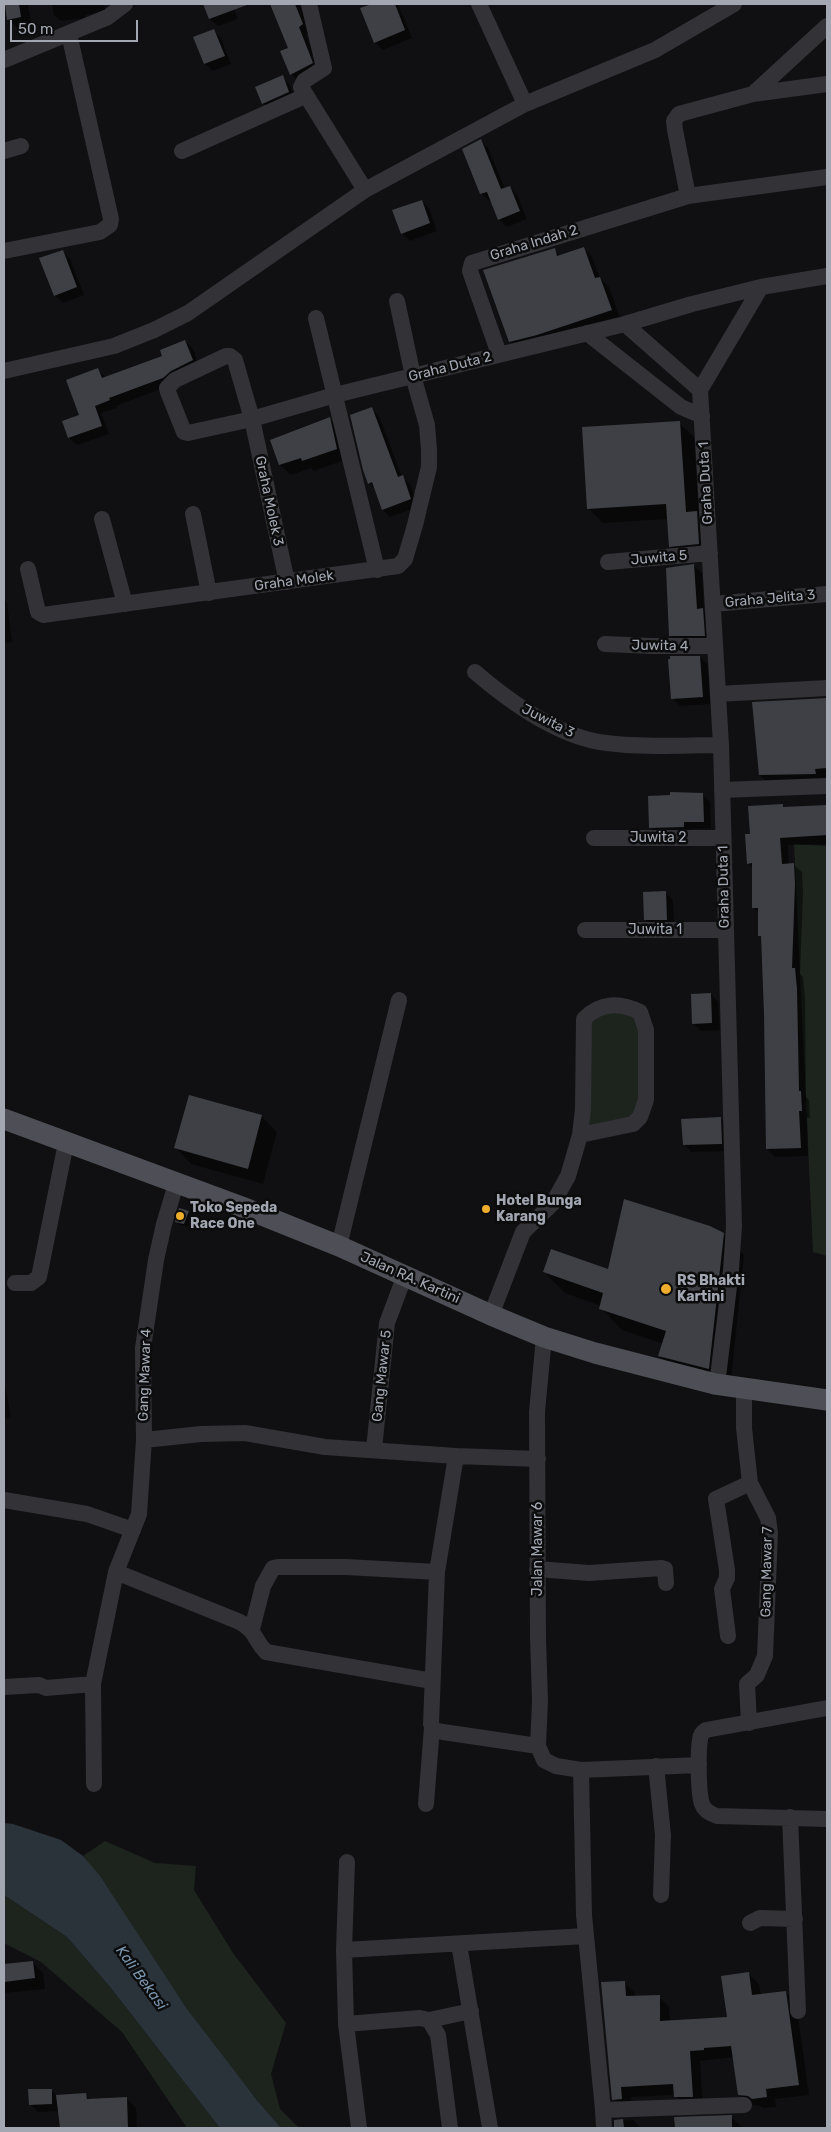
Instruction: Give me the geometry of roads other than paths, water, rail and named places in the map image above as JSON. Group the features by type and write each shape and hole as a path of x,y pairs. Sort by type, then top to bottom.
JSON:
{"main road":[{"name":"Jalan RA. Kartini","path":"4,1119 175,1187 242,1207 339,1246 544,1337 595,1353 717,1385 827,1400"}],"street":[{"path":"4,60 108,17 125,4"},
{"path":"308,4 324,68 304,81 301,88 365,190"},
{"path":"479,4 525,104"},
{"path":"4,371 114,346 154,330 188,312 365,190 525,104 655,50 724,6"},
{"path":"753,94 827,26"},
{"path":"4,251 100,232 110,225 111,220 69,34"},
{"path":"688,196 674,121 679,114 753,94 827,84"},
{"path":"182,151 305,96"},
{"path":"4,150 21,146"},
{"name":"Graha Indah 2","path":"499,354 470,272 472,263 688,196 827,177"},
{"name":"Graha Duta 2","path":"226,356 170,383 167,388 184,432 188,434 252,419 335,395 587,334 692,304 761,287 827,276"},
{"path":"625,324 700,390 761,287"},
{"name":"Graha Molek","path":"28,568 38,612 43,615 398,566 405,559 429,467 427,425 413,376 397,301"},
{"path":"316,318 377,570"},
{"path":"587,334 681,407 702,416"},
{"name":"Graha Molek 3","path":"226,356 230,356 235,360 252,419 287,582"},
{"name":"Graha Duta 1","path":"700,390 721,745 734,1226 731,1270 717,1385"},
{"path":"193,514 208,593"},
{"path":"102,520 125,604"},
{"name":"Juwita 5","path":"608,562 710,553"},
{"name":"Graha Jelita 3","path":"713,604 827,594"},
{"name":"Juwita 4","path":"605,644 715,646"},
{"name":"Juwita 3","path":"474,672 521,708 573,735 606,743 721,745"},
{"path":"718,694 827,688"},
{"path":"722,790 827,786"},
{"name":"Juwita 2","path":"594,838 723,838"},
{"name":"Juwita 1","path":"585,930 726,930"},
{"path":"339,1246 399,1000"},
{"path":"491,1315 523,1232 553,1204 568,1176 580,1135 583,1109 584,1019 593,1009 627,1005 640,1012 646,1030 646,1100 640,1117 632,1124 580,1135"},
{"path":"15,1283 31,1283 39,1278 66,1143"},
{"name":"Gang Mawar 4","path":"94,1784 93,1684 116,1572 138,1514 144,1440 143,1348 156,1260 175,1187"},
{"name":"Gang Mawar 5","path":"374,1449 388,1323 405,1276"},
{"name":"Jalan Mawar 6","path":"541,1753 537,1569 537,1412 544,1337"},
{"name":"Gang Mawar 7","path":"744,1389 744,1428 750,1482 768,1518 770,1533 765,1656 757,1676 746,1684 749,1723"},
{"path":"144,1440 201,1434 245,1433 316,1445 456,1456 538,1459"},
{"path":"426,1804 432,1727 432,1680 437,1572 456,1456"},
{"path":"728,1636 722,1589 727,1578 727,1570 716,1499 750,1482"},
{"path":"4,1500 87,1514 133,1530"},
{"path":"252,1629 263,1586 273,1568 346,1567 437,1572"},
{"path":"537,1569 589,1573 662,1568 665,1570 666,1583"},
{"path":"116,1572 240,1622 252,1629 266,1652 432,1680"},
{"path":"4,1687 39,1686 46,1688 93,1684"},
{"path":"827,1708 712,1729 701,1734 700,1765 702,1805 711,1814 716,1816 827,1819"},
{"path":"432,1727 443,1732 541,1753 556,1766 581,1770 700,1765"},
{"path":"656,1766 663,1835 661,1895"},
{"path":"581,1770 582,1862 586,1936 604,2128"},
{"path":"790,1818 798,2011"},
{"path":"347,1862 344,1950 346,2024 359,2128"},
{"path":"750,1923 760,1918 794,1919"},
{"path":"344,1950 586,1936"},
{"path":"459,1944 490,2128"},
{"path":"346,2024 420,2018 430,2020 471,2011"},
{"path":"430,2020 438,2035 450,2128"},
{"path":"602,2110 744,2105"}],"water":[{"name":"Kali Bekasi","path":"4,1823 13,1824 61,1840 83,1856 100,1876 187,2009 256,2099 281,2128 220,2128 110,1987 67,1937 4,1895"}],"place":[{"name":"Hotel Bunga Karang","path":"486,1209"},
{"name":"Toko Sepeda Race One","path":"180,1216"},
{"name":"RS Bhakti Kartini","path":"666,1289"}]}
